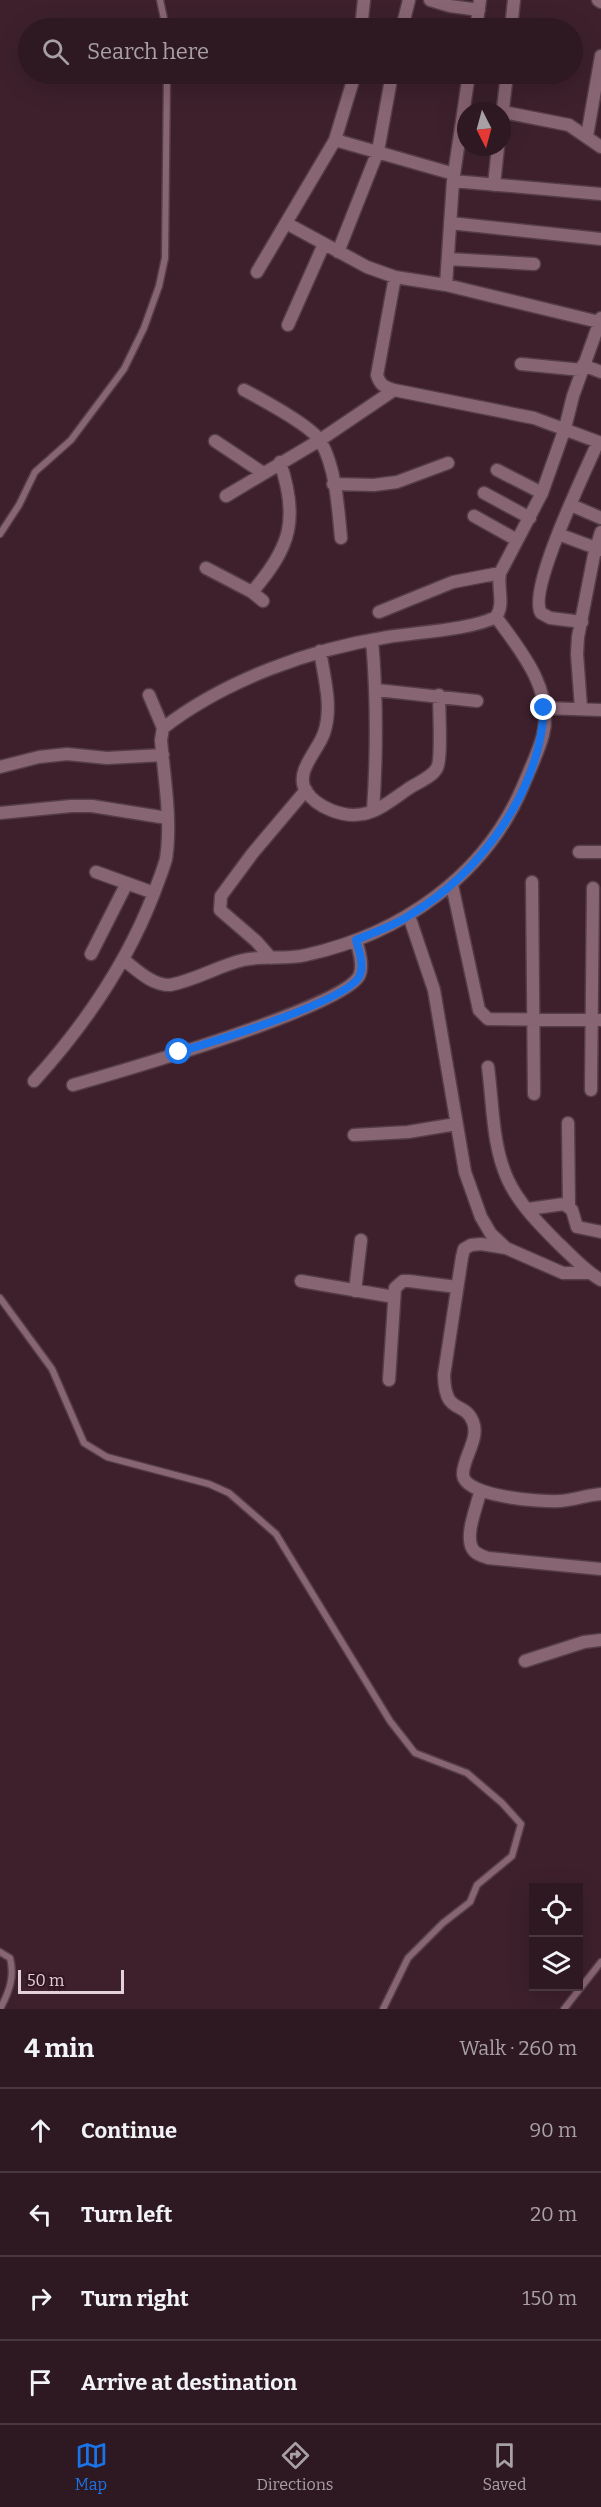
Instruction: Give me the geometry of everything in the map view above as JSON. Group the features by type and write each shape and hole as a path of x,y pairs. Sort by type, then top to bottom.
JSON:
{"street":[{"path":"361,18 364,0"},
{"path":"404,18 409,0"},
{"path":"430,0 450,6 479,5"},
{"path":"512,18 514,0"},
{"path":"587,136 601,56"},
{"path":"256,272 335,140 352,84"},
{"path":"338,252 378,151 390,84"},
{"path":"446,285 454,178 468,84"},
{"path":"504,102 506,84"},
{"path":"511,114 568,125 601,147"},
{"path":"335,140 378,151 454,178 494,185 601,194"},
{"path":"494,185 497,156"},
{"path":"163,728 226,690 274,668 320,651 372,640 426,633 496,617 500,612 498,582 500,573 543,493 600,320 446,285 394,278 367,267 286,223"},
{"path":"450,223 601,239"},
{"path":"288,325 324,244"},
{"path":"448,258 534,264"},
{"path":"394,278 377,375 383,386 534,418 599,442 558,534 540,586 538,608 541,613 550,618 582,622"},
{"path":"521,364 583,367 601,372"},
{"path":"244,390 281,410 320,440 333,484 341,538"},
{"path":"226,496 320,440 394,390"},
{"path":"215,441 263,473"},
{"path":"252,592 271,570 282,550 290,519 289,490 280,462"},
{"path":"333,484 397,482 448,463"},
{"path":"497,470 543,493"},
{"path":"484,493 530,518"},
{"path":"571,505 601,518"},
{"path":"474,516 517,540"},
{"path":"581,708 577,654 601,532"},
{"path":"558,534 598,549"},
{"path":"206,568 252,592 263,601"},
{"path":"379,612 453,582 500,573"},
{"path":"124,960 152,981 161,985 171,985 246,959 305,956 356,940 409,916 452,885 503,826 519,795 543,733 544,708 532,668 496,617"},
{"path":"372,640 377,747 373,811"},
{"path":"320,651 328,712 323,735 304,770 303,780 306,790 316,802 331,810 346,814 363,814 373,811 437,768 439,695"},
{"path":"376,690 439,695 477,701"},
{"path":"34,1081 70,1040 124,960 154,893 166,859 167,818 163,728 149,695"},
{"path":"544,708 601,710"},
{"path":"0,767 39,757 67,754 107,758 163,755"},
{"path":"271,958 256,941 220,910 219,904 221,896 252,854 306,790"},
{"path":"0,813 70,806 167,818"},
{"path":"579,852 601,852"},
{"path":"96,872 154,893"},
{"path":"532,882 534,1094"},
{"path":"91,954 127,883"},
{"path":"452,885 479,1010 483,1016 488,1019 596,1020"},
{"path":"591,1090 596,1020 597,943 593,888"},
{"path":"409,916 434,990 465,1172 473,1197 491,1234 506,1248"},
{"path":"74,1085 268,1023 347,988 358,978 361,970 356,940"},
{"path":"488,1067 501,1158 508,1181 545,1231 589,1273 601,1280"},
{"path":"568,1123 569,1206 577,1227 601,1232"},
{"path":"354,1135 408,1132 456,1124"},
{"path":"528,1209 559,1204 569,1206"},
{"path":"355,1291 361,1240"},
{"path":"589,1273 563,1273 506,1248 471,1245 464,1249 444,1375 444,1388 447,1399 453,1406 466,1413 473,1422 475,1432 463,1473 464,1480 470,1487 480,1492 552,1501 601,1494"},
{"path":"301,1281 393,1297"},
{"path":"389,1380 395,1288 403,1281 457,1287"},
{"path":"480,1492 470,1534 471,1547 477,1553 488,1558 601,1569"},
{"path":"525,1661 584,1642 601,1640"}],"lane":[{"path":"160,0 164,18"},
{"path":"0,534 19,505 35,472 71,440 124,369 144,328 159,286 165,258 167,84"},
{"path":"0,1298 52,1369 84,1443 107,1457 209,1484 230,1493 259,1518 276,1534 390,1721 415,1753 467,1773 502,1803 521,1824 512,1856 477,1886 470,1902 443,1923 408,1958 383,2009"},
{"path":"0,1952 10,1958 14,1971 9,1993 0,2009"},
{"path":"564,2009 601,1962"}],"route":[{"path":"179,1052 268,1023 347,988 358,978 361,970 356,940 409,916 452,885 503,826 535,759 543,733 544,708"}]}
